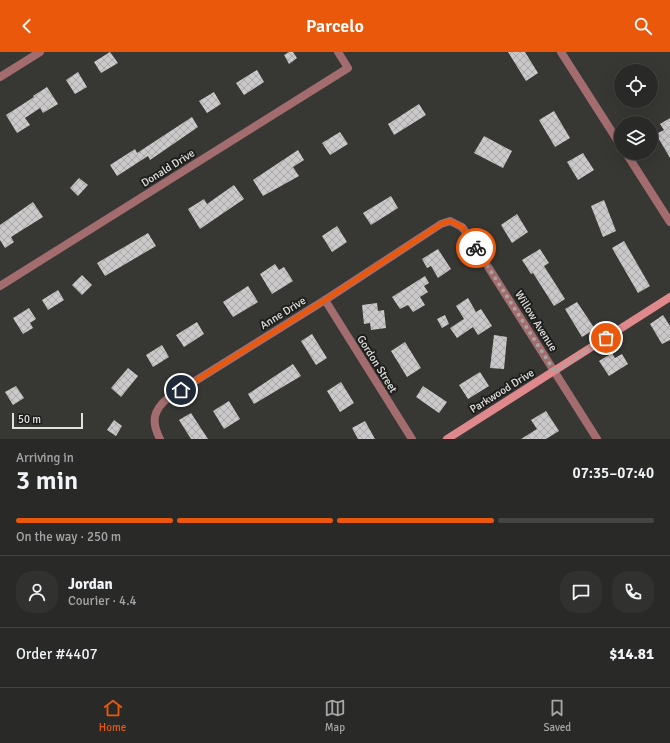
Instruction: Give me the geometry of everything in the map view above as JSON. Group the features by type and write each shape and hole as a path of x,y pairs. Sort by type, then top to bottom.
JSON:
{"street":[{"path":"0,77 40,52"},
{"name":"Donald Drive","path":"0,286 348,68 338,52"},
{"path":"561,52 614,135"},
{"path":"630,160 670,222"},
{"name":"Anne Drive","path":"160,439 154,428 160,404 325,300 441,224 450,221"},
{"name":"Willow Avenue","path":"450,221 462,227 468,235 597,439"},
{"name":"Parkwood Drive","path":"447,439 555,372 670,297"},
{"name":"Gordon Street","path":"325,300 412,439"}],"building":[{"path":"110,52 118,63 101,73 94,62"},
{"path":"289,52 293,52 297,58 289,64 284,55"},
{"path":"508,52 525,52 538,73 526,81"},
{"path":"257,70 264,82 244,95 236,83"},
{"path":"78,72 87,87 75,94 66,80"},
{"path":"47,87 58,104 43,113 40,108 25,118 30,125 17,133 6,115"},
{"path":"214,92 221,104 207,113 199,101"},
{"path":"419,104 426,115 394,135 388,124"},
{"path":"554,111 570,138 555,147 539,120"},
{"path":"192,117 198,127 150,160 148,156 117,176 110,165 135,149 137,153"},
{"path":"670,118 670,158 658,137 658,133 664,130 660,124"},
{"path":"340,132 348,144 330,155 322,143"},
{"path":"484,136 512,151 503,168 474,153"},
{"path":"298,150 304,160 293,167 299,176 263,196 253,180"},
{"path":"583,153 594,170 578,180 567,162"},
{"path":"79,178 88,185 78,196 70,188"},
{"path":"234,185 244,199 200,229 188,209 204,199 207,204"},
{"path":"391,196 398,208 371,225 363,213"},
{"path":"604,200 616,231 603,237 591,206"},
{"path":"33,202 43,217 11,237 14,242 5,248 0,240 0,225"},
{"path":"517,214 528,232 512,243 501,225"},
{"path":"337,226 347,242 332,252 322,236"},
{"path":"148,233 156,246 105,276 97,263"},
{"path":"624,241 650,286 638,293 612,248"},
{"path":"438,249 451,269 438,278 431,266 427,268 422,259"},
{"path":"540,249 549,263 544,266 565,299 554,306 533,273 531,274 522,260"},
{"path":"275,264 279,270 284,267 293,281 272,294 260,274"},
{"path":"82,275 92,285 82,295 72,285"},
{"path":"425,276 429,283 424,286 428,292 420,297 425,305 413,312 408,305 400,309 392,297"},
{"path":"248,286 258,302 233,317 223,302"},
{"path":"58,290 64,300 48,310 42,300"},
{"path":"468,298 476,312 481,309 492,326 478,335 473,327 457,338 450,328 464,319 456,306"},
{"path":"577,302 595,329 582,337 565,309"},
{"path":"377,303 378,311 384,310 386,328 371,330 370,323 364,324 362,305"},
{"path":"29,308 36,319 30,323 33,328 23,334 13,318"},
{"path":"445,315 449,324 442,328 437,319"},
{"path":"663,315 670,326 670,340 662,344 650,324"},
{"path":"197,322 204,334 184,347 176,335"},
{"path":"312,334 327,358 316,365 301,341"},
{"path":"494,335 507,337 504,369 490,368"},
{"path":"405,342 421,368 407,377 391,351"},
{"path":"162,345 169,357 153,367 146,355"},
{"path":"612,353 615,358 622,354 628,364 609,376 599,361"},
{"path":"293,364 301,376 254,404 248,394"},
{"path":"128,368 138,376 121,397 111,388"},
{"path":"480,372 489,386 468,399 459,385"},
{"path":"341,382 354,403 340,412 327,391"},
{"path":"16,386 24,398 13,405 5,392"},
{"path":"423,386 447,402 439,413 416,397"},
{"path":"229,401 240,419 224,429 213,411"},
{"path":"546,411 559,431 546,439 521,439 537,429 531,420"},
{"path":"191,413 208,439 191,439 179,420"},
{"path":"114,420 122,426 116,436 107,430"},
{"path":"365,421 375,439 358,439 352,428"}],"way so far":[{"path":"476,248 555,372 606,338"}],"route":[{"path":"181,390 325,300 441,224 450,221 462,227 476,248"}]}
